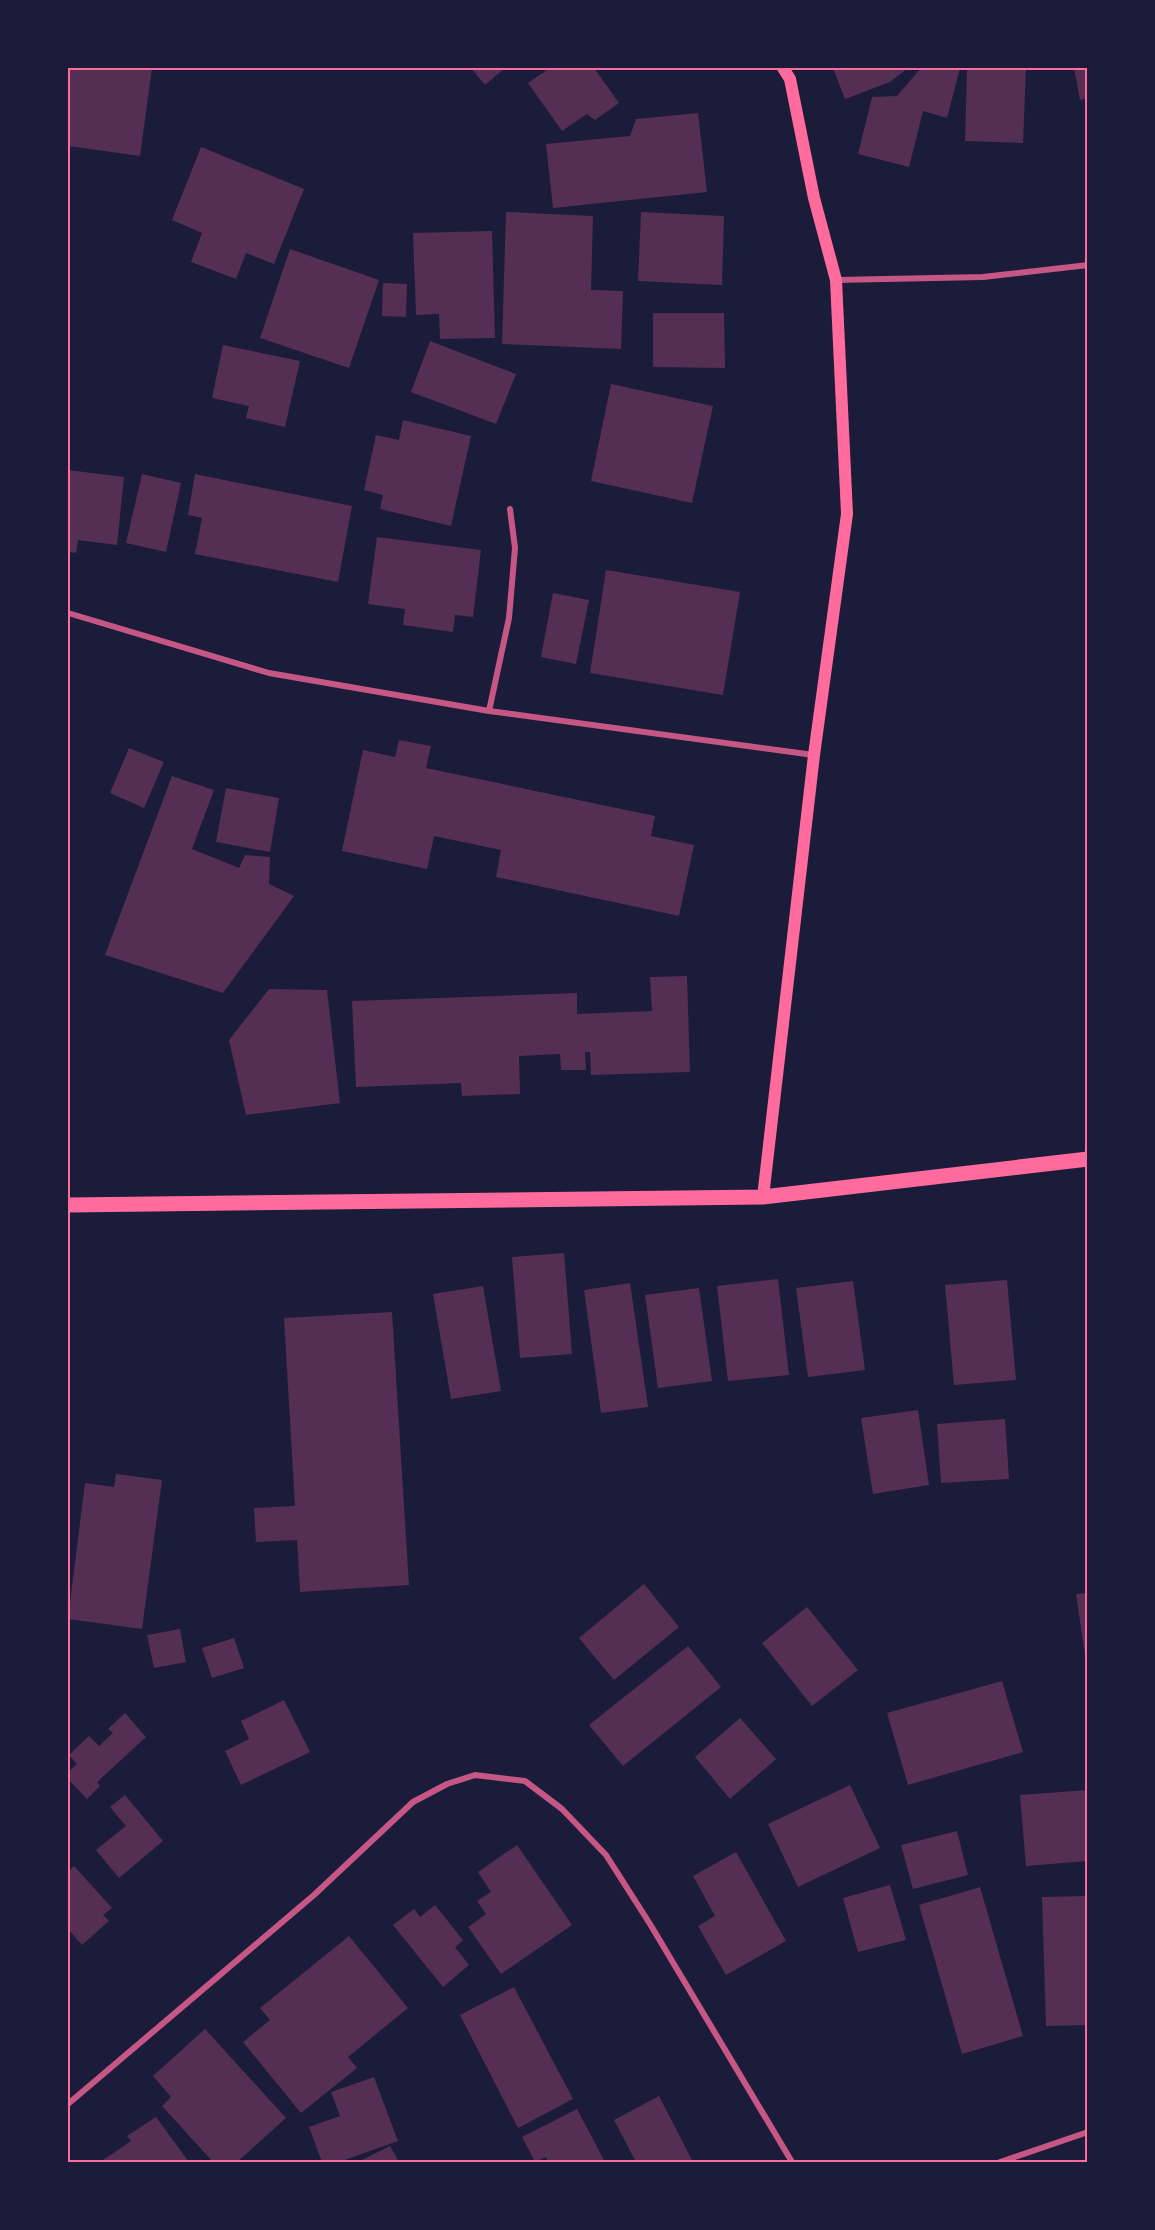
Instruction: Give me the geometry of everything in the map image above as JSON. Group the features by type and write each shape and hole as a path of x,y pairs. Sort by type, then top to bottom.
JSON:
{"main road":[{"path":"763,1197 814,755 847,514 836,280 814,198 790,79 783,68"},
{"path":"68,1205 763,1197 1088,1160"}],"street":[{"path":"836,280 983,277 1088,265"},
{"path":"489,711 508,618 515,548 510,508"},
{"path":"68,613 268,673 489,711 814,755"},
{"path":"68,2104 314,1895 413,1802 447,1784 475,1775 525,1781 562,1809 606,1855 650,1924 792,2163"},
{"path":"1000,2163 1088,2132"}],"building":[{"path":"68,68 152,68 140,156 68,146"},
{"path":"471,68 505,68 485,85"},
{"path":"550,68 594,68 619,103 595,120 587,114 562,131 528,83"},
{"path":"833,68 908,68 890,82 845,99"},
{"path":"921,68 960,68 947,118 923,111 909,167 858,154 872,97 897,96"},
{"path":"967,68 1026,68 1023,143 965,141"},
{"path":"1074,68 1088,68 1088,98 1080,100"},
{"path":"698,113 707,192 553,208 546,144 630,136 636,119"},
{"path":"201,147 304,189 274,264 246,253 236,279 191,262 202,233 172,220"},
{"path":"506,212 593,216 591,290 623,291 621,349 502,344"},
{"path":"641,212 724,216 722,285 638,281"},
{"path":"492,231 495,338 440,339 439,314 416,315 413,233"},
{"path":"290,249 379,280 349,368 260,338"},
{"path":"383,283 407,284 406,317 382,316"},
{"path":"653,313 724,313 725,368 653,367"},
{"path":"430,341 516,374 496,424 411,392"},
{"path":"223,345 300,361 285,427 246,418 249,406 212,398"},
{"path":"611,384 713,406 692,503 591,481"},
{"path":"403,420 471,436 451,526 380,509 383,495 364,490 376,435 399,440"},
{"path":"68,470 124,477 117,545 78,540 76,553 68,552"},
{"path":"142,474 181,483 166,552 126,543"},
{"path":"195,474 352,506 338,582 195,554 202,518 188,515"},
{"path":"377,537 481,550 473,617 455,615 453,632 403,625 405,609 368,604"},
{"path":"606,570 740,592 723,695 590,673"},
{"path":"553,593 589,600 576,664 541,657"},
{"path":"399,740 431,746 426,768 655,816 651,836 694,845 679,916 496,877 501,850 434,836 427,869 342,851 363,750 395,757"},
{"path":"129,748 164,762 144,808 110,793"},
{"path":"172,776 214,790 192,849 239,868 245,855 270,857 269,884 294,896 223,993 105,955"},
{"path":"226,788 279,798 270,852 216,842"},
{"path":"687,976 690,1072 591,1075 590,1052 585,1052 586,1070 561,1070 560,1054 519,1056 520,1094 462,1096 461,1083 356,1087 352,1001 577,993 577,1014 652,1011 650,977"},
{"path":"269,989 327,990 340,1103 246,1115 229,1040"},
{"path":"564,1253 572,1354 520,1358 512,1257"},
{"path":"778,1279 789,1375 728,1381 717,1286"},
{"path":"1007,1280 1016,1380 954,1385 945,1285"},
{"path":"853,1281 865,1370 808,1377 796,1288"},
{"path":"630,1283 648,1407 601,1413 584,1290"},
{"path":"483,1286 501,1391 451,1399 433,1294"},
{"path":"699,1288 712,1381 658,1388 645,1295"},
{"path":"392,1312 409,1585 300,1592 297,1540 256,1542 254,1508 295,1506 284,1318"},
{"path":"918,1410 929,1485 873,1494 861,1418"},
{"path":"1005,1419 1009,1479 941,1483 937,1424"},
{"path":"116,1474 162,1480 142,1629 68,1619 85,1483 114,1487"},
{"path":"644,1584 679,1627 614,1680 579,1638"},
{"path":"1088,1593 1088,1655 1085,1655 1076,1594"},
{"path":"807,1607 858,1670 812,1706 762,1643"},
{"path":"180,1629 186,1662 154,1668 147,1635"},
{"path":"234,1638 244,1668 212,1678 202,1648"},
{"path":"688,1646 721,1687 623,1766 589,1725"},
{"path":"1002,1681 1023,1752 908,1785 887,1713"},
{"path":"284,1700 310,1752 241,1785 225,1751 249,1739 241,1721"},
{"path":"125,1713 146,1737 97,1782 100,1786 87,1799 68,1779 68,1772 77,1764 69,1755 89,1736 99,1746 113,1733 108,1729"},
{"path":"740,1718 776,1759 730,1799 695,1757"},
{"path":"850,1785 880,1848 798,1887 768,1824"},
{"path":"1088,1790 1088,1861 1026,1866 1020,1795"},
{"path":"125,1795 163,1841 119,1878 96,1850 126,1826 110,1807"},
{"path":"957,1831 968,1875 913,1889 901,1845"},
{"path":"517,1845 572,1925 501,1974 468,1927 486,1914 477,1901 491,1892 478,1872"},
{"path":"736,1852 786,1941 726,1975 698,1926 715,1916 693,1876"},
{"path":"74,1866 112,1908 103,1915 109,1921 82,1945 68,1929 68,1872"},
{"path":"890,1885 906,1940 858,1952 843,1898"},
{"path":"980,1887 1023,2036 962,2054 919,1905"},
{"path":"1088,1896 1088,2025 1046,2026 1042,1897"},
{"path":"435,1905 463,1940 455,1947 469,1965 443,1987 393,1925 414,1909 420,1917"},
{"path":"349,1936 408,2008 348,2057 357,2068 301,2113 243,2042 270,2020 260,2008"},
{"path":"514,1987 573,2099 518,2128 460,2015"},
{"path":"205,2029 286,2118 237,2162 213,2162 162,2106 171,2097 153,2076"},
{"path":"374,2077 398,2141 339,2162 322,2162 309,2127 340,2116 331,2092"},
{"path":"659,2096 693,2162 636,2162 614,2120"},
{"path":"577,2109 605,2162 548,2162 546,2157 535,2162 522,2137"},
{"path":"156,2117 189,2162 105,2162 103,2160 131,2141 127,2136"},
{"path":"390,2146 399,2162 358,2162"}]}
